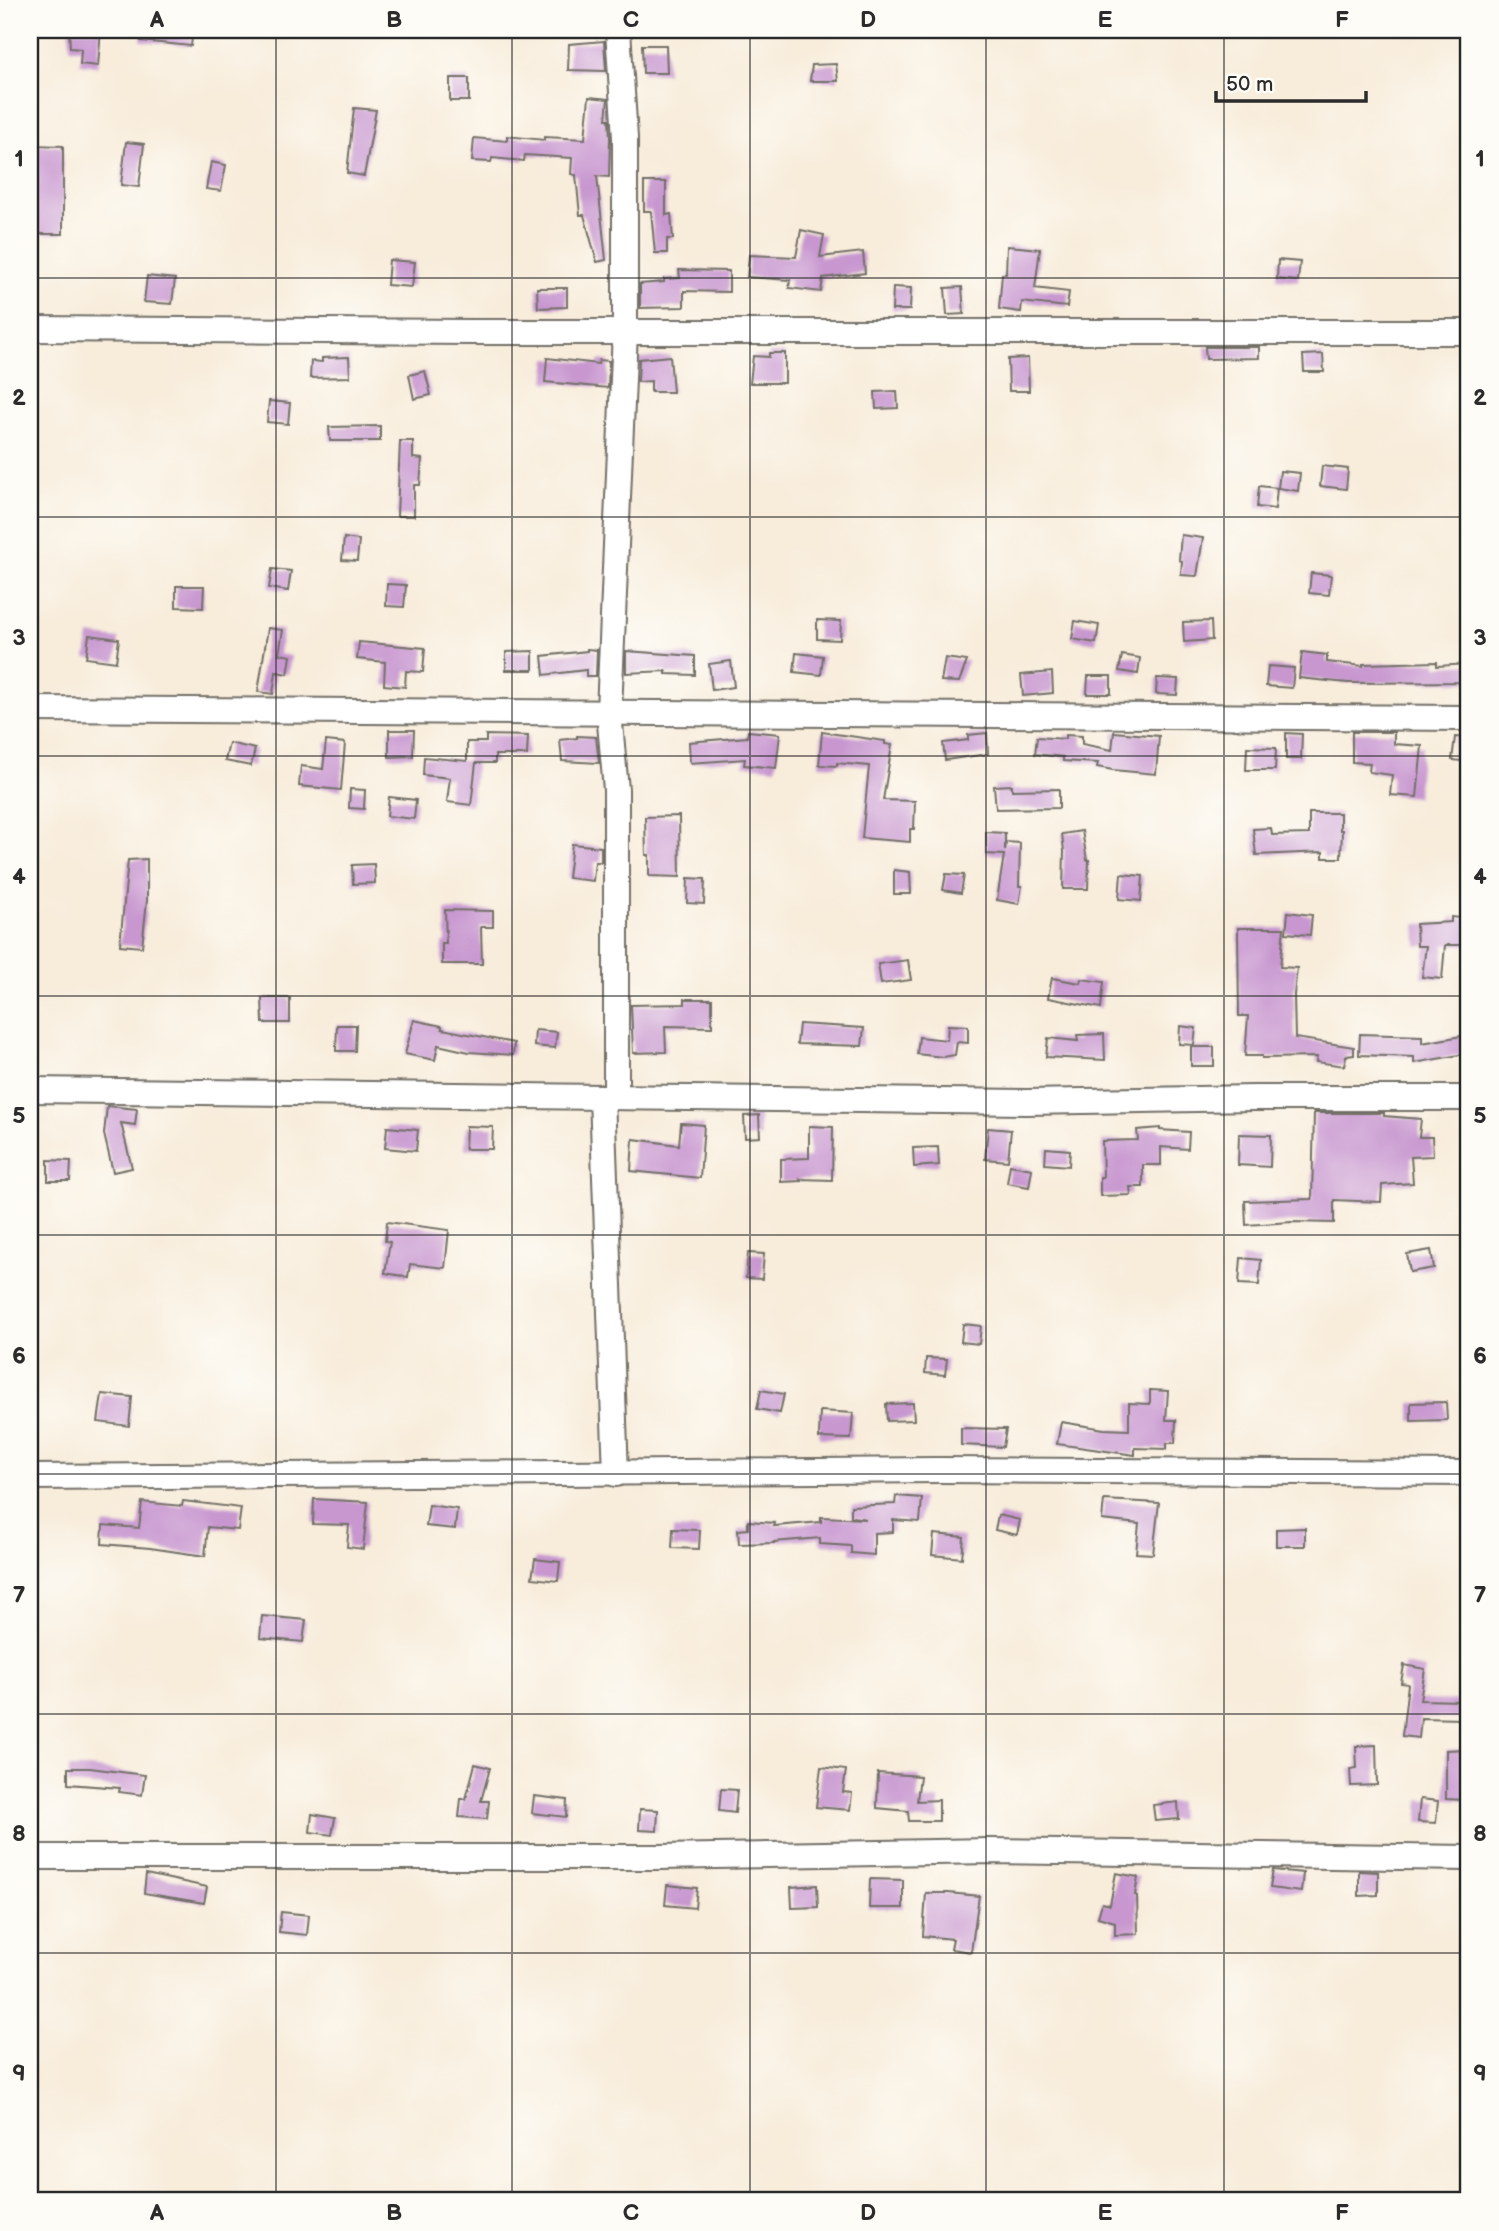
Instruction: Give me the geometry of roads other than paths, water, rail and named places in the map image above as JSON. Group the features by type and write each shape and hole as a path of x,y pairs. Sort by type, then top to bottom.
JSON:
{"street":[{"path":"616,1474 609,1097 616,790 609,712 625,331 625,138 618,30"},
{"path":"30,329 1469,332"},
{"path":"30,709 1469,719"},
{"path":"30,1090 1027,1102 1469,1098"},
{"path":"30,1477 939,1470 1469,1473"},
{"path":"30,1857 660,1857 990,1851 1469,1858"}]}
